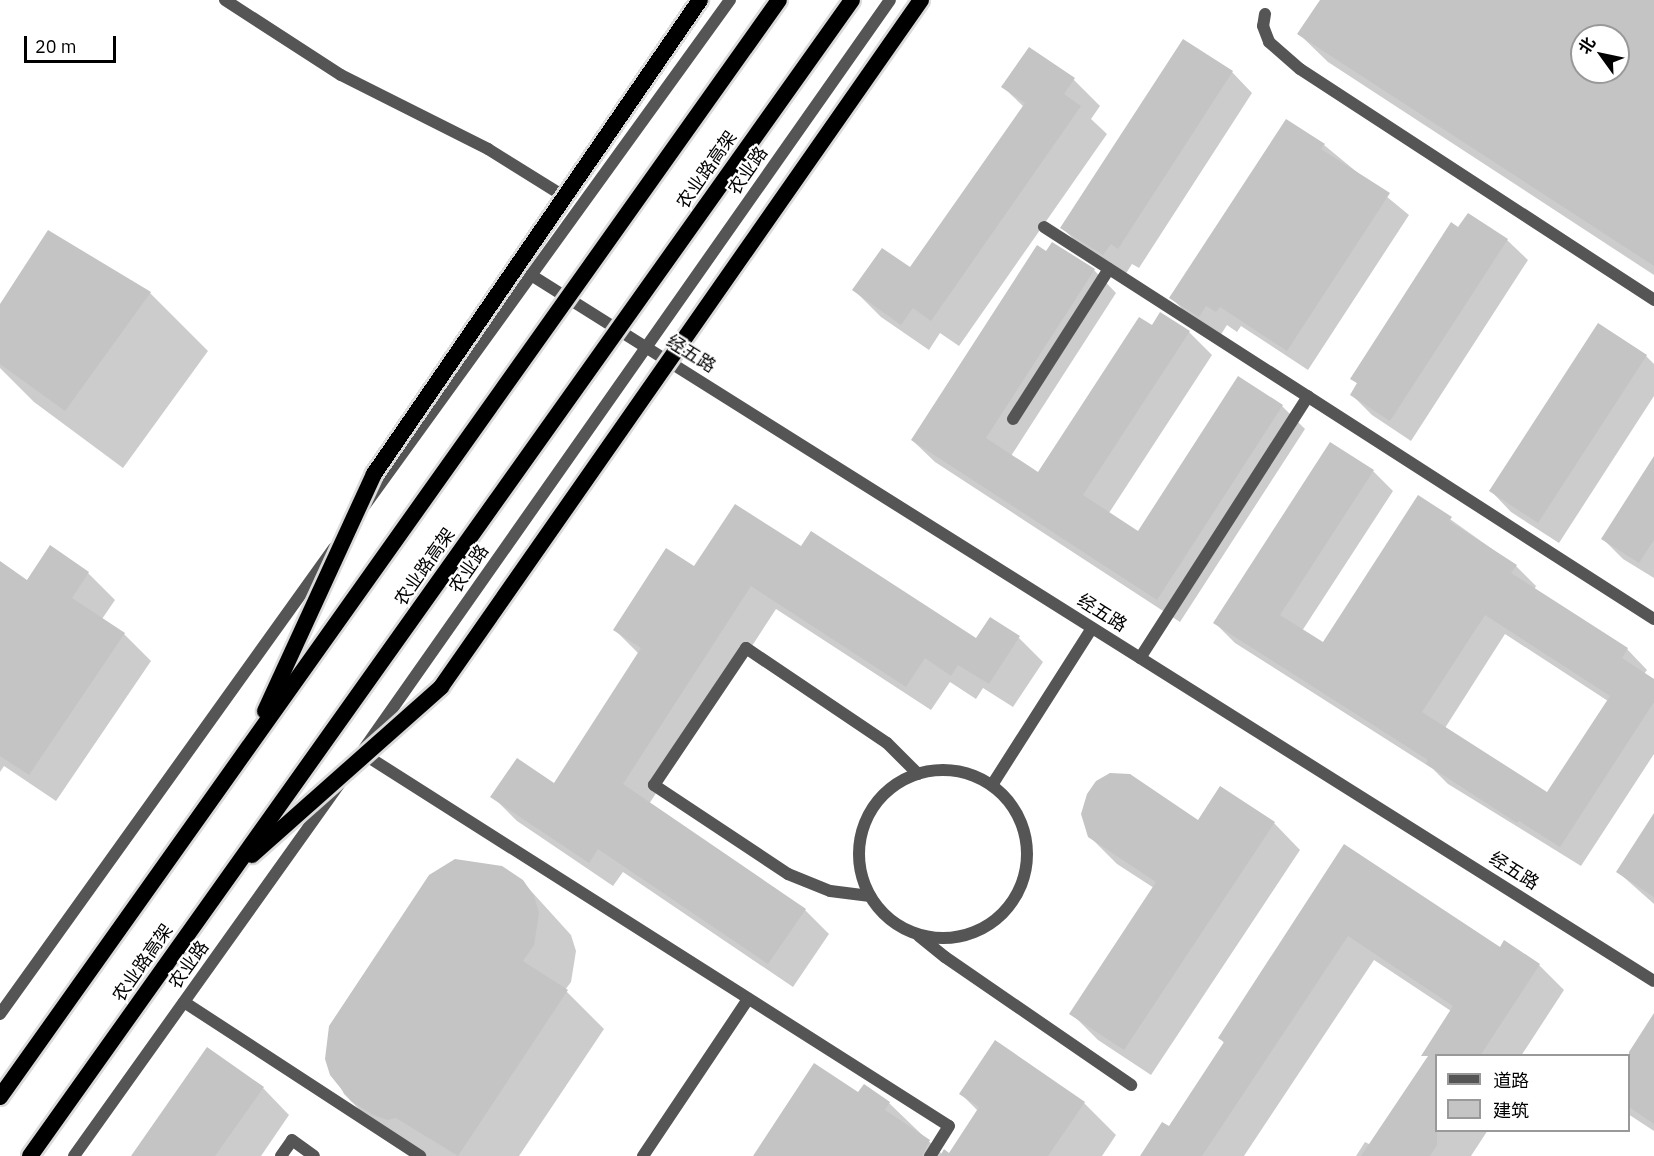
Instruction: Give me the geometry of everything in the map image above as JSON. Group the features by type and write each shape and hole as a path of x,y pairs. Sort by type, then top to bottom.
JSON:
{"highway":[{"path":"248,747 374,474 700,0"},
{"path":"0,1097 779,0"},
{"name":"农业路高架","path":"30,1156 852,0"},
{"path":"229,876 441,687 921,0"}],"street":[{"path":"225,0 341,75 488,149 565,197"},
{"path":"0,1014 730,0"},
{"name":"农业路","path":"74,1156 362,753 890,0"},
{"path":"1265,14 1263,26 1269,42 1300,69 1654,300"},
{"path":"1044,227 1654,618"},
{"path":"1013,419 1109,269"},
{"name":"经五路","path":"531,275 1654,981"},
{"path":"1140,658 1308,396"},
{"path":"992,785 1092,628"},
{"path":"870,896 830,891 788,874 654,785 746,648 887,743 918,774"},
{"path":"362,753 949,1126 930,1156"},
{"path":"919,935 940,938 982,929 1000,916 1019,890 1028,859 1026,837 1011,803 992,785 966,772 947,769 918,774 893,786 867,817 859,857 870,896 899,926 919,935 945,957 1131,1084"},
{"path":"643,1156 748,999"},
{"path":"184,1002 420,1156"},
{"path":"281,1156 292,1140 314,1156"}],"building":[{"path":"1320,0 1654,0 1654,266 1297,34"},
{"path":"1183,39 1233,71 1118,249 1111,244 1103,255 1060,228"},
{"path":"1029,47 1075,78 1064,94 1081,106 931,321 913,308 901,325 852,290 882,248 910,267 1025,103 1001,87"},
{"path":"1286,119 1325,144 1321,149 1390,193 1287,351 1220,307 1216,312 1206,306 1199,317 1169,298"},
{"path":"1468,213 1508,239 1390,421 1350,395 1357,383 1350,379 1451,222 1458,227"},
{"path":"48,230 151,292 65,411 0,364 0,304"},
{"path":"1052,242 1095,269 986,438 1038,472 1139,317 1152,325 1160,312 1190,331 1083,495 1138,531 1238,376 1283,405 1157,600 911,440 1037,245 1046,251"},
{"path":"1598,323 1647,355 1538,523 1489,491"},
{"path":"1330,442 1374,470 1280,615 1323,642 1418,495 1452,517 1449,521 1517,565 1511,573 1628,648 1622,658 1654,679 1654,702 1560,847 1519,821 1517,823 1426,764 1428,760 1213,623","holes":["1485,615 1610,696 1547,792 1422,712"]},
{"path":"1654,456 1654,540 1639,563 1601,539"},
{"path":"735,504 801,546 811,531 976,638 990,617 1020,636 989,684 958,665 951,676 925,658 906,687 751,586 623,784 806,909 768,964 598,849 589,863 490,797 517,758 554,783 641,648 613,630 666,548 694,566"},
{"path":"50,545 89,572 72,598 125,633 29,775 0,756 0,561 27,580"},
{"path":"1110,773 1130,774 1198,820 1220,786 1275,822 1124,1050 1069,1014 1156,882 1088,837 1081,814 1087,794 1096,781"},
{"path":"1654,813 1654,897 1616,872"},
{"path":"1344,844 1500,947 1504,940 1540,964 1481,1054 1435,1054 1437,1145 1430,1156 1361,1156 1428,1056 1421,1056 1453,1006 1348,936 1202,1156 1140,1156 1162,1122 1169,1126 1224,1042 1218,1038"},
{"path":"455,859 502,866 523,880 534,896 539,913 534,945 523,961 568,990 458,1156 396,1118 388,1120 373,1115 351,1101 330,1075 325,1059 329,1026 429,875"},
{"path":"1654,1013 1654,1124 1630,1108 1629,1052"},
{"path":"995,1040 1085,1102 1048,1156 940,1156 944,1149 949,1153 979,1107 959,1094"},
{"path":"207,1047 264,1087 215,1156 131,1156"},
{"path":"814,1063 858,1092 864,1084 890,1102 885,1110 930,1140 922,1156 753,1156"}]}
